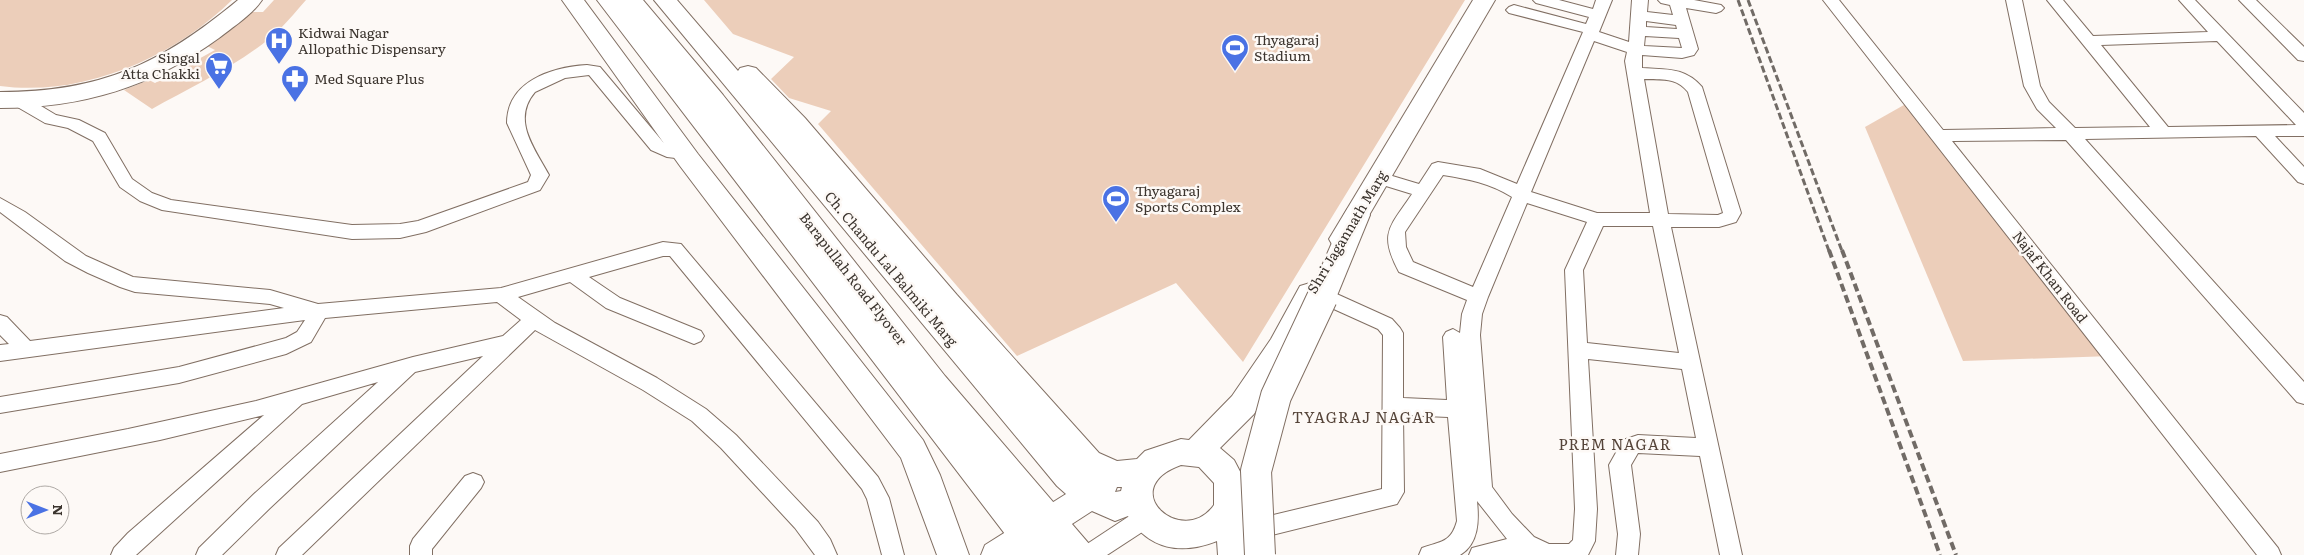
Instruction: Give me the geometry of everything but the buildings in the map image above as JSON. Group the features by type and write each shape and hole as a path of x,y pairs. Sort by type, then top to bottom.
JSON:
{"main road":[{"path":"10,100 53,100 80,96 127,80 153,69 209,36 251,0"},
{"path":"573,0 617,58 684,153 912,449 919,462 945,539 953,555"},
{"name":"Barapullah Road Flyover","path":"608,0 1041,555"},
{"name":"Barapullah Road Flyover","path":"631,0 714,101 935,384 1078,555"},
{"name":"Ch. Chandu Lal Balmiki Marg","path":"664,0 947,302 1088,462 1147,508"},
{"name":"Ch. Chandu Lal Balmiki Marg","path":"684,0 728,52 786,128 1068,477 1081,501 1115,507 1147,508"},
{"name":"Shri Jagannath Marg","path":"1196,453 1243,405 1281,347 1318,278 1484,0"},
{"path":"1260,555 1256,471 1276,396 1322,297 1357,215"},
{"path":"1180,452 1196,453 1210,458 1222,468 1230,480 1233,494 1232,532 1223,520 1211,529 1196,534 1180,536 1147,508 1152,462 1165,455 1180,452"},
{"path":"997,555 1081,501"}],"street":[{"path":"1541,0 1596,20 1636,50 1688,52 1690,49 1684,28 1671,1"},
{"name":"Najaf Khan Road","path":"1831,0 2270,555"},
{"path":"2014,0 2032,86 2043,105 2304,396"},
{"path":"2055,0 2163,132"},
{"path":"2187,0 2304,123"},
{"path":"2247,0 2304,56"},
{"path":"1671,1 1716,8"},
{"path":"1684,28 1639,7 1636,50 1633,61 1660,218 1710,448 1731,555"},
{"path":"1515,9 1596,20"},
{"path":"1534,550 1504,521 1481,489 1470,346 1472,314 1596,20"},
{"path":"1637,31 1684,28"},
{"path":"2089,41 2221,36"},
{"path":"2283,36 2304,36"},
{"path":"10,100 51,119 73,124 99,137 126,183 155,201 168,206 352,232 400,231 420,227 534,186 540,175 515,124 518,109 530,87 577,70 594,71 658,146 667,150 684,153"},
{"path":"1478,297 1406,267 1397,247 1396,232 1438,168 1480,175 1506,185 1522,195 1597,219 1660,218 1719,221 1730,217 1732,212 1696,91 1686,80 1677,76 1635,73"},
{"path":"2260,130 2304,178"},
{"path":"1939,136 2304,130"},
{"path":"1379,178 1423,191"},
{"path":"0,204 34,226 72,256 122,281 154,288 270,297 318,311"},
{"path":"1480,555 1534,550 1547,554 1572,554 1580,549 1584,542 1586,508 1574,270 1597,219"},
{"path":"0,353 318,311 501,295 663,249 678,251 870,483 878,498 893,555"},
{"path":"573,276 614,303 694,336"},
{"path":"501,295 533,320 607,360 700,416 789,507 817,539 826,555"},
{"path":"1232,532 1389,497 1393,492 1394,340 1391,329 1385,324 1322,297"},
{"path":"0,405 179,375 286,346 305,338 318,311"},
{"path":"287,555 533,320"},
{"path":"0,322 25,349"},
{"path":"1430,555 1455,548 1464,538 1468,521 1453,337"},
{"path":"0,463 172,428 299,396 450,354 508,343"},
{"path":"1577,350 1690,362"},
{"path":"207,555 262,501 410,365"},
{"path":"122,555 144,533 299,396"},
{"path":"1394,406 1458,409"},
{"path":"1627,555 1629,534 1620,465 1630,446 1638,444 1710,448"},
{"path":"421,555 419,550 421,546 473,482"},
{"path":"1089,555 1119,535 1147,508"}],"shaded area":[{"path":"0,0 232,0 208,21 155,56 125,69 94,79 63,85 31,88 0,86"},
{"path":"274,0 306,0 267,41 236,62 152,109 124,90 149,80 155,83 215,50 207,46 232,29 250,12 263,12"},
{"name":"Thyagaraj Sports Complex","path":"704,0 1465,0 1243,362 1176,283 1017,356 818,124 831,111 789,98 771,79 794,57 733,34"},
{"path":"1911,101 2112,356 1963,361 1865,127"}],"railway":[{"path":"1738,0 1829,251"},
{"path":"1748,0 1842,251"},
{"path":"1829,250 1940,555"},
{"path":"1842,250 1956,555"}],"place":[{"name":"Kidwai Nagar Allopathic Dispensary","path":"279,65"},
{"name":"Thyagaraj Stadium","path":"1235,72"},
{"name":"Singal Atta Chakki","path":"219,90"},
{"name":"Med Square Plus","path":"295,103"},
{"name":"Thyagaraj Sports Complex","path":"1116,223"}],"district":[{"name":"TYAGRAJ NAGAR","path":"1364,418"},
{"name":"PREM NAGAR","path":"1615,445"}]}
